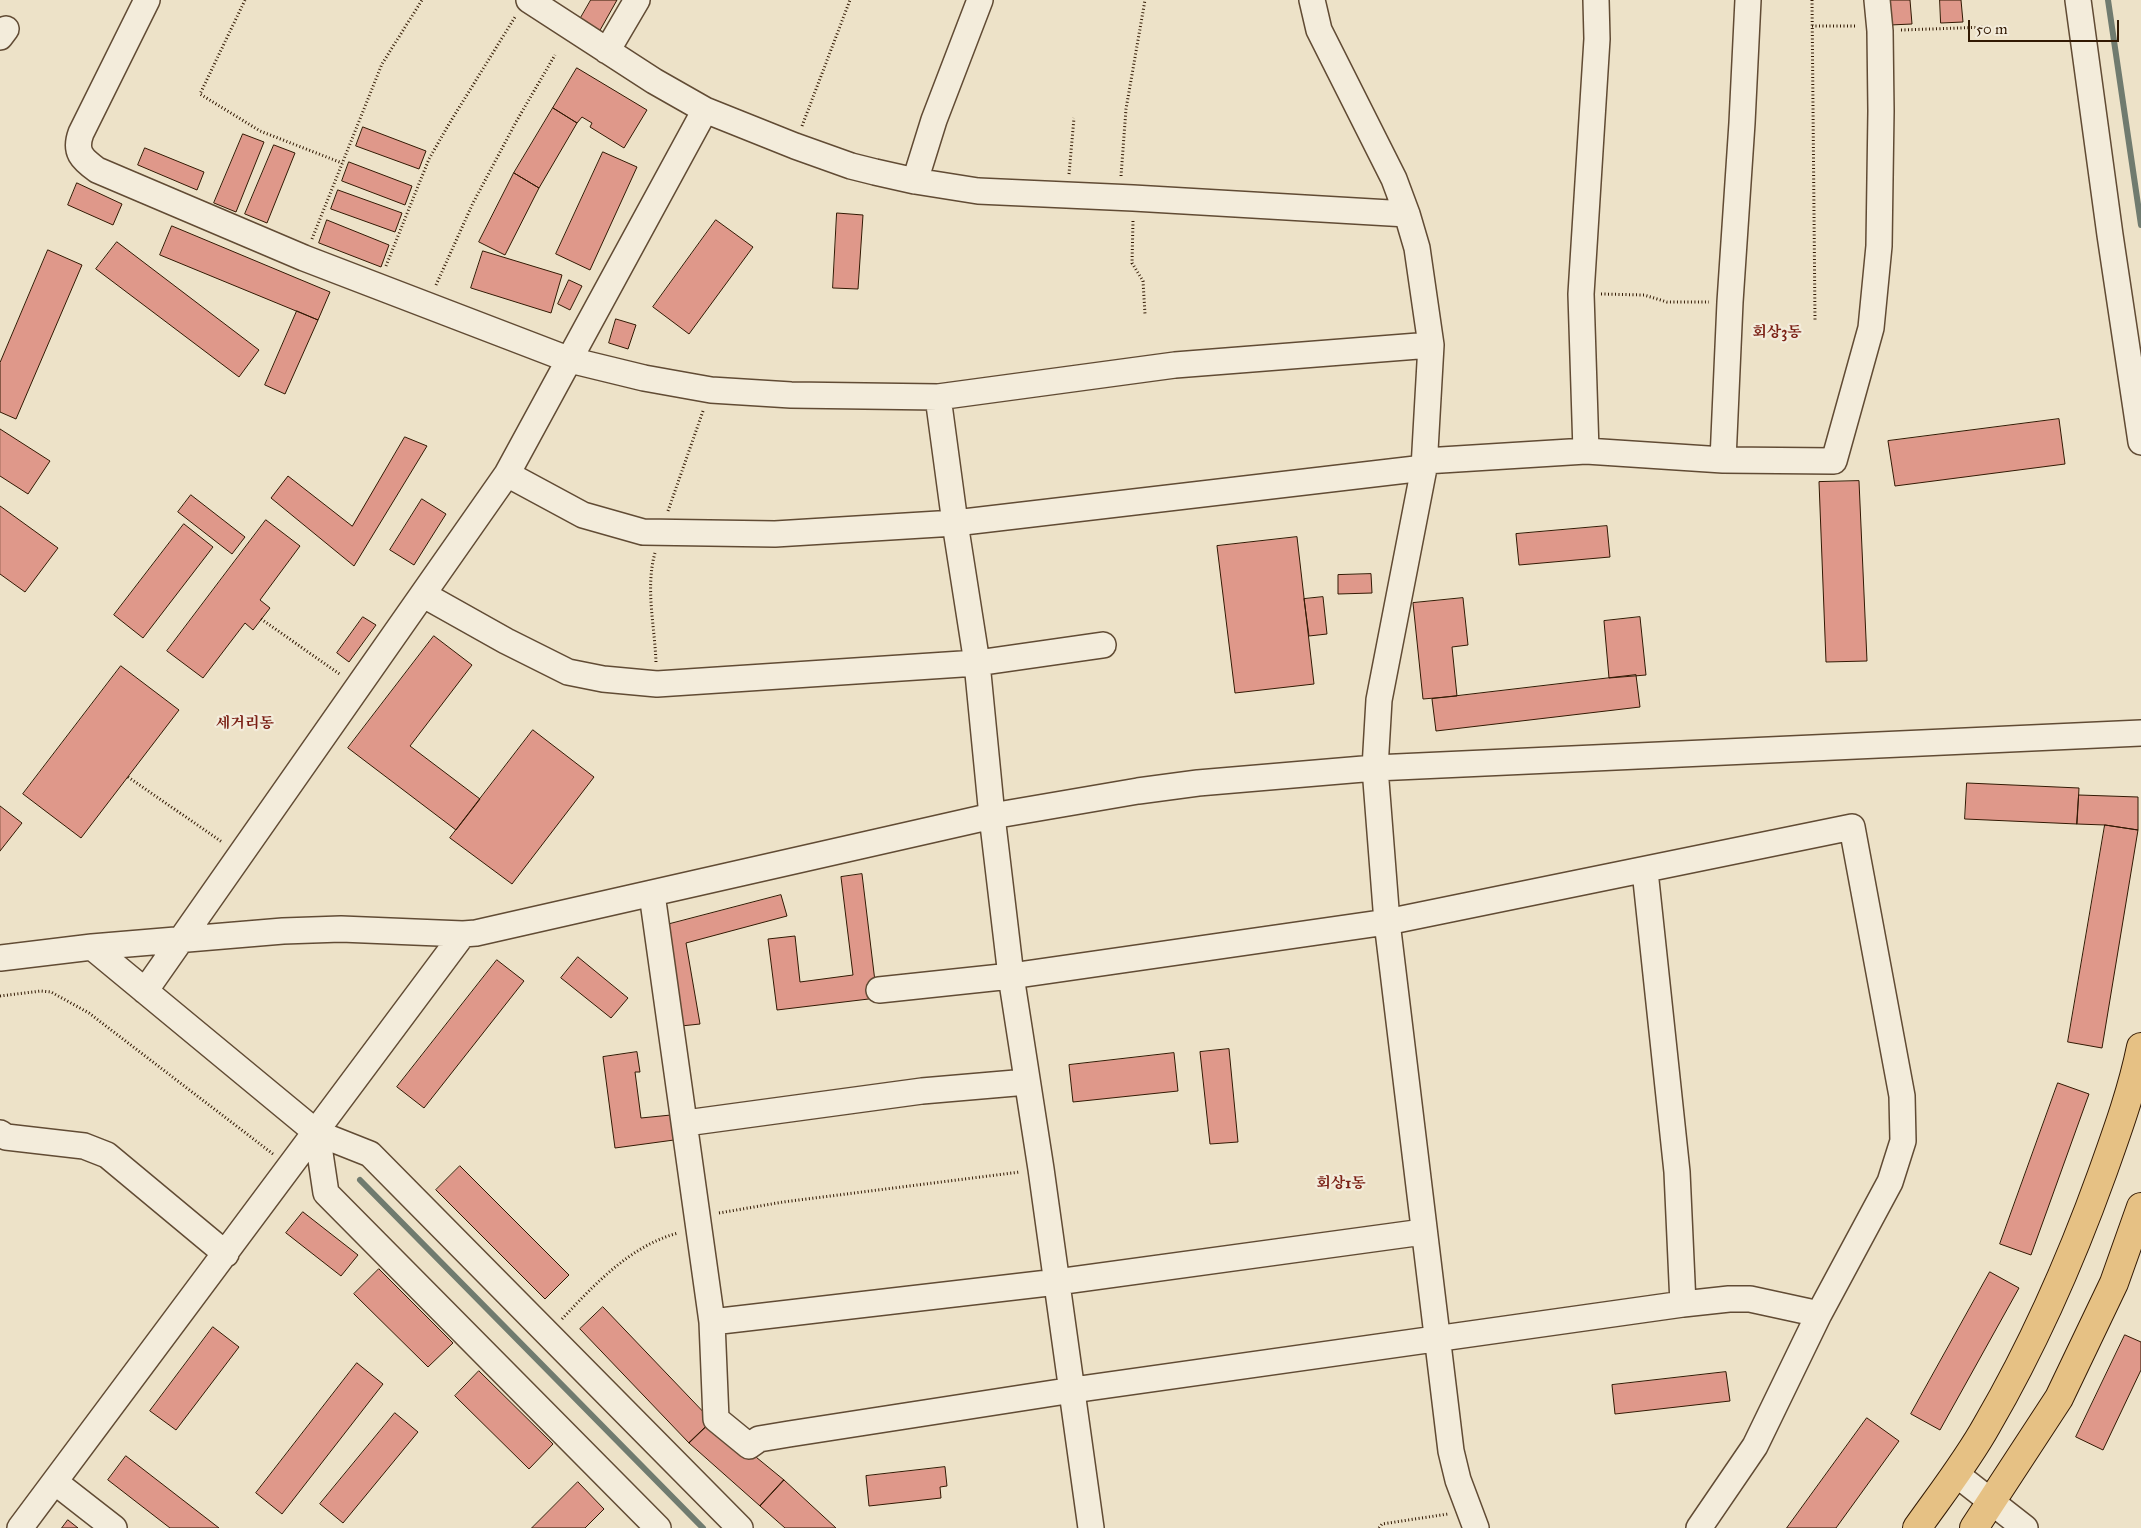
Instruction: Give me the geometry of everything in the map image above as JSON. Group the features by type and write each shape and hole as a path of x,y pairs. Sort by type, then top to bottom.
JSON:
{"main road":[{"path":"1917,1528 1956,1474 1987,1425 2050,1303 2094,1197 2121,1121 2134,1079 2141,1047"},
{"path":"1974,1528 2059,1398 2114,1283 2141,1207"}],"street":[{"path":"147,0 81,133 77,144 80,153 87,162 97,170 304,258 570,360 644,378 711,390 792,395 938,397 1175,365 1431,344"},
{"path":"607,51 637,0"},
{"path":"915,181 934,120 980,0"},
{"path":"1312,0 1319,30 1394,180 1407,214 1427,304 1431,344 1424,464 1379,700 1375,768 1387,922 1423,1232 1439,1337 1451,1451 1472,1520"},
{"path":"1586,451 1581,294 1597,39 1596,0"},
{"path":"1723,460 1730,302 1748,0"},
{"path":"507,474 583,515 643,532 776,534 955,523 1424,464 1586,451 1723,460 1834,461 1871,328 1879,246 1882,111 1880,28 1877,0"},
{"path":"2078,0 2141,442"},
{"path":"522,8 607,51 654,81 706,110 795,146 851,166 915,181 978,191 1126,197 1407,214"},
{"path":"145,991 507,474 706,110"},
{"path":"938,397 955,523 978,663 992,816 1011,976 1041,1169 1091,1528"},
{"path":"424,595 506,641 568,672 603,679 658,684 978,663 1103,645"},
{"path":"0,958 92,947 283,931 402,931 463,934 652,894 992,816 1138,791 1198,783 1375,768 2141,734"},
{"path":"879,990 1011,976 1387,922 1852,827 1902,1096 1903,1141 1890,1182 1820,1314 1755,1446 1699,1528"},
{"path":"1645,870 1677,1172 1683,1304"},
{"path":"652,894 686,1123 712,1322 716,1419 749,1446 759,1440 789,1434 1072,1390 1683,1304 1729,1299 1750,1299 1820,1314"},
{"path":"20,1528 463,934"},
{"path":"92,947 316,1132 370,1154 740,1528"},
{"path":"686,1123 922,1091 1027,1082"},
{"path":"316,1132 326,1193 658,1528"},
{"path":"2,1138 84,1146 106,1155 226,1254"},
{"path":"712,1322 1057,1282 1423,1232"},
{"path":"1956,1474 2025,1528"},
{"path":"55,1482 114,1528"}],"path":[{"path":"245,0 200,94 260,132 342,163"},
{"path":"304,258 382,64 422,0"},
{"path":"795,146 850,0"},
{"path":"1145,0 1126,109 1126,197 1132,263 1143,281 1145,314"},
{"path":"1812,0 1814,320"},
{"path":"377,287 429,159 522,8"},
{"path":"1812,26 1880,28 1988,27"},
{"path":"426,305 473,203 516,122 555,55"},
{"path":"1067,195 1074,118"},
{"path":"1581,294 1644,295 1667,302 1730,302"},
{"path":"262,619 358,688"},
{"path":"128,777 239,855"},
{"path":"0,996 41,991 51,992 89,1013 290,1167"},
{"path":"548,1334 595,1284 639,1249 699,1223 783,1202 1041,1169"},
{"path":"1379,1528 1382,1524 1472,1520"}],"building":[{"path":"591,0 617,0 599,32 579,21"},
{"path":"1888,0 1910,0 1912,24 1890,25"},
{"path":"1940,0 1961,0 1963,22 1941,23"},
{"path":"577,68 647,110 624,148 590,127 592,123 582,117 577,123 553,108"},
{"path":"553,108 577,123 539,188 514,173"},
{"path":"363,127 426,151 419,169 356,146"},
{"path":"243,134 264,142 236,212 214,203"},
{"path":"274,145 295,153 267,223 245,214"},
{"path":"145,148 204,172 197,190 138,165"},
{"path":"603,152 637,167 590,270 556,254"},
{"path":"349,162 412,186 405,205 342,181"},
{"path":"514,173 539,188 505,255 479,242"},
{"path":"77,183 122,204 113,225 68,205"},
{"path":"338,190 402,213 395,232 331,209"},
{"path":"837,213 863,215 858,289 833,288"},
{"path":"327,220 389,245 381,267 319,243"},
{"path":"716,220 753,247 689,334 653,307"},
{"path":"172,226 330,292 318,320 160,255"},
{"path":"117,242 259,350 239,377 96,269"},
{"path":"48,250 82,265 16,419 0,412 0,363"},
{"path":"483,251 562,275 551,313 471,288"},
{"path":"569,280 582,286 570,310 558,304"},
{"path":"297,311 318,320 285,394 265,385"},
{"path":"616,319 636,325 628,349 609,343"},
{"path":"2059,419 2065,464 1895,486 1888,441"},
{"path":"0,429 50,461 28,494 0,476"},
{"path":"405,437 427,446 354,566 271,498 288,476 352,526"},
{"path":"1859,481 1867,661 1826,662 1819,482"},
{"path":"191,495 245,537 232,554 178,512"},
{"path":"422,499 446,514 414,565 390,550"},
{"path":"0,506 58,548 25,592 0,574"},
{"path":"266,520 300,546 260,600 270,608 253,630 245,623 203,678 167,651"},
{"path":"184,524 213,547 143,638 114,615"},
{"path":"1607,526 1610,557 1519,565 1516,534"},
{"path":"1297,537 1314,684 1235,693 1217,546"},
{"path":"1371,574 1372,593 1338,594 1338,575"},
{"path":"1323,597 1327,634 1309,636 1304,599"},
{"path":"1463,598 1468,645 1452,647 1457,696 1423,699 1413,603"},
{"path":"363,617 376,625 349,662 337,653"},
{"path":"1640,617 1646,675 1609,678 1604,621"},
{"path":"434,636 472,665 410,746 480,799 456,830 348,748"},
{"path":"121,666 179,710 81,838 23,794"},
{"path":"1636,675 1640,707 1436,731 1432,699"},
{"path":"533,730 594,777 512,884 450,838"},
{"path":"1967,783 2079,788 2077,824 1965,819"},
{"path":"2079,795 2138,797 2138,830 2105,825 2077,824"},
{"path":"0,806 22,823 0,851"},
{"path":"2105,825 2138,830 2102,1048 2068,1042"},
{"path":"862,874 877,998 777,1010 768,939 795,936 800,982 853,975 841,877"},
{"path":"781,895 787,916 686,943 700,1024 681,1026 666,925"},
{"path":"578,957 628,998 611,1018 561,978"},
{"path":"497,960 524,981 424,1108 397,1087"},
{"path":"1229,1049 1238,1142 1210,1144 1200,1052"},
{"path":"637,1052 640,1072 635,1072 641,1118 671,1115 674,1140 615,1148 603,1057"},
{"path":"1174,1053 1178,1091 1073,1102 1069,1065"},
{"path":"2058,1083 2089,1094 2031,1255 2000,1244"},
{"path":"460,1166 569,1275 545,1299 436,1190"},
{"path":"303,1212 358,1255 341,1276 286,1233"},
{"path":"379,1269 453,1343 428,1367 354,1294"},
{"path":"1990,1272 2019,1288 1940,1430 1911,1414"},
{"path":"603,1307 712,1421 689,1443 580,1329"},
{"path":"213,1327 239,1347 176,1430 150,1411"},
{"path":"2125,1335 2141,1342 2141,1370 2103,1450 2076,1437"},
{"path":"357,1363 383,1384 282,1514 256,1493"},
{"path":"479,1371 553,1444 529,1469 455,1396"},
{"path":"1726,1372 1730,1401 1615,1414 1612,1385"},
{"path":"395,1413 418,1432 343,1523 320,1504"},
{"path":"1867,1418 1899,1441 1836,1528 1787,1528"},
{"path":"712,1421 784,1480 760,1506 689,1443"},
{"path":"126,1456 219,1528 170,1528 108,1480"},
{"path":"945,1467 947,1486 940,1487 941,1498 869,1506 866,1476"},
{"path":"784,1480 836,1528 785,1528 760,1506"},
{"path":"578,1482 604,1509 585,1528 532,1528"},
{"path":"68,1520 78,1528 62,1528"}],"waterway":[{"path":"2108,0 2141,225"},
{"path":"360,1180 703,1528"}],"district":[{"name":"회상3동","path":"1777,333"},
{"name":"세거리동","path":"245,724"},
{"name":"회상1동","path":"1341,1184"}]}
